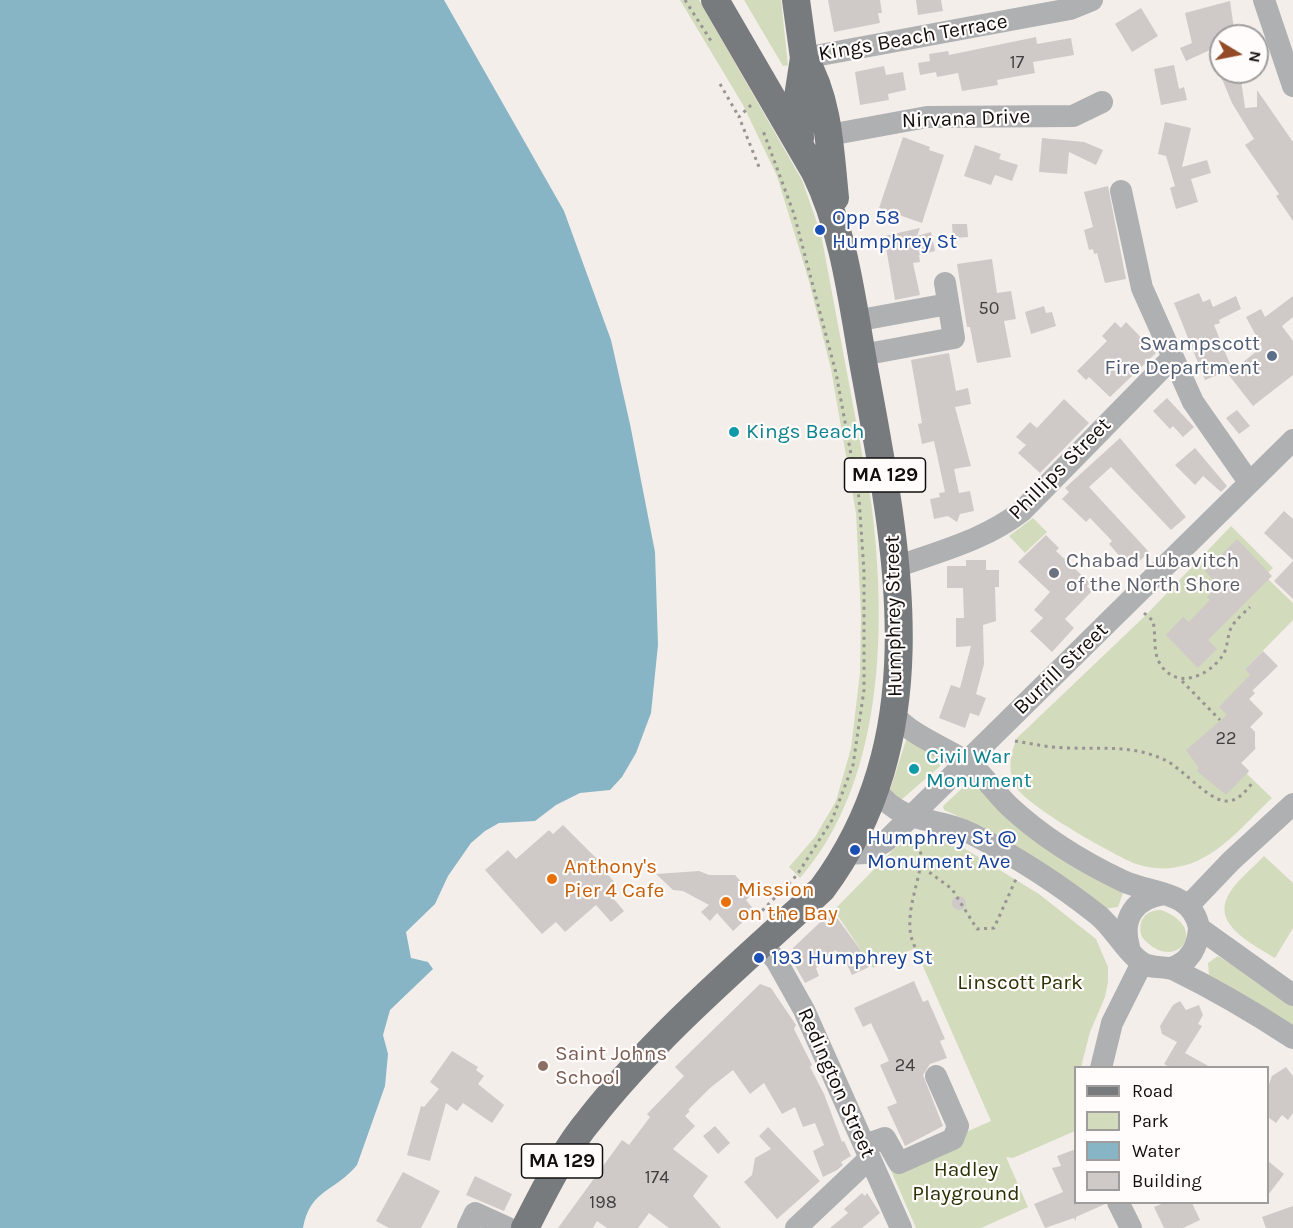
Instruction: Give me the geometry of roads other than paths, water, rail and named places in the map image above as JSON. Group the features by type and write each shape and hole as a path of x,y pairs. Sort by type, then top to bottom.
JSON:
{"main road":[{"path":"715,0 800,144"},
{"name":"Humphrey Street","path":"795,0 804,58 798,97 800,144 824,192 839,238"},
{"name":"Humphrey Street","path":"525,1228 557,1170 590,1119 757,932 822,889 845,854 876,790 884,712 898,671 883,569 889,503 839,238 829,135 815,76 804,58"}],"street":[{"name":"Kings Beach Terrace","path":"804,58 1070,9 1092,0"},
{"path":"1264,0 1293,86"},
{"name":"Nirvana Drive","path":"829,135 927,117 1073,116 1102,102"},
{"path":"1121,191 1142,288 1192,402 1249,482"},
{"path":"855,321 946,294 954,338 862,355"},
{"name":"Phillips Street","path":"883,569 985,535 1005,524 1022,511 1173,357"},
{"name":"Burrill Street","path":"845,854 866,853 911,827 966,760 1293,440"},
{"path":"884,712 926,741 966,760 998,796 1044,834 1123,881 1177,898 1189,905 1199,928 1293,995"},
{"path":"876,790 911,827 963,829 1027,867 1098,915 1135,955 1154,968 1171,968 1182,963 1194,951 1199,928"},
{"path":"1189,905 1231,861 1293,804"},
{"path":"1101,1066 1112,1023 1135,955 1126,928 1131,912 1147,898 1164,894"},
{"name":"Redington Street","path":"757,932 776,960 804,1010 901,1228"},
{"path":"1171,968 1218,992 1293,1038"},
{"path":"796,1228 868,1151 885,1138 899,1163 953,1139 958,1126 936,1077"},
{"path":"1119,1204 1131,1228"},
{"path":"468,1228 475,1213 508,1228"}],"water":[{"path":"0,0 444,0 564,211 611,340 655,552 658,645 651,713 636,753 622,777 610,790 580,793 556,805 535,821 499,823 485,831 471,843 448,876 435,904 406,932 411,958 428,962 433,969 390,1010 383,1035 388,1054 385,1086 357,1165 349,1174 317,1198 306,1215 303,1228 0,1228"}],"place":[{"name":"Opp 58 Humphrey St","path":"820,230"},
{"name":"Swampscott Fire Department","path":"1272,356"},
{"name":"Kings Beach","path":"734,432"},
{"name":"Chabad Lubavitch of the North Shore","path":"1054,573"},
{"name":"Civil War Monument","path":"914,769"},
{"name":"Humphrey St @ Monument Ave","path":"855,850"},
{"name":"Anthony's Pier 4 Cafe","path":"552,879"},
{"name":"Mission on the Bay","path":"726,902"},
{"name":"193 Humphrey St","path":"759,958"},
{"name":"Saint Johns School","path":"543,1066"}],"park label":[{"name":"Linscott Park","path":"1020,983"},
{"name":"Hadley Playground","path":"966,1182"}]}
